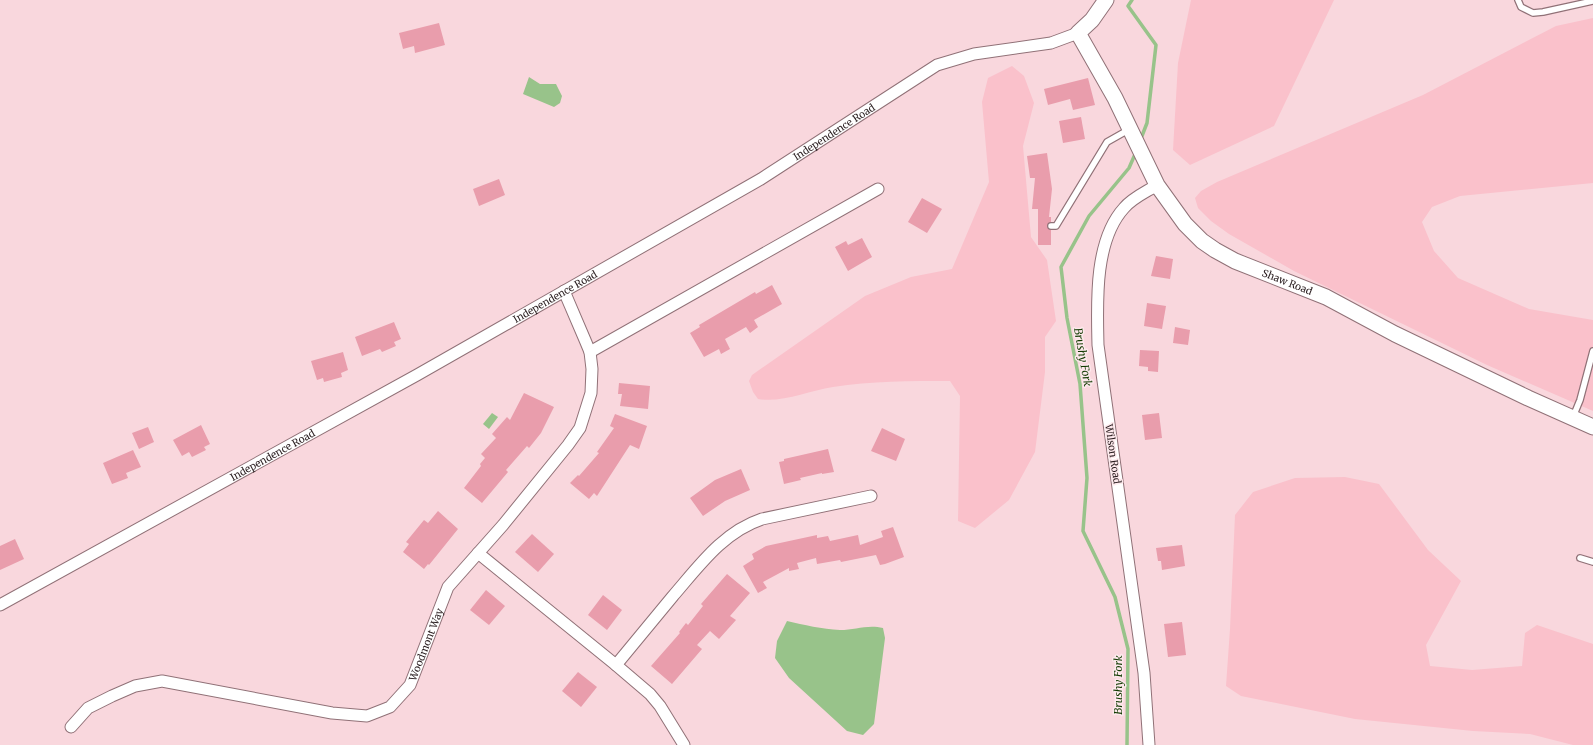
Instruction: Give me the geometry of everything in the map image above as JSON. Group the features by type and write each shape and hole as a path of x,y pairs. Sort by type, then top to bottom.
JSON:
{"main road":[{"name":"Independence Road","path":"1078,33 1092,20 1106,0"},
{"name":"Shaw Road","path":"1078,33 1115,98 1157,185 1184,224 1215,250 1235,261 1326,298 1444,358 1593,427"}],"street":[{"name":"Independence Road","path":"0,605 417,376 761,179 937,65 974,54 1051,43 1078,33"},
{"name":"Wilson Road","path":"1149,745 1144,673 1098,345 1097,313 1102,259 1107,238 1114,223 1124,207 1157,185"},
{"path":"590,352 878,189"},
{"name":"Woodmont Way","path":"71,727 88,708 135,686 162,681 332,713 367,716 390,707 410,685 448,587 503,525 568,446 580,428 591,393 592,369 590,352 564,291"},
{"path":"616,665 710,552 734,532 752,522 762,519 871,496"},
{"path":"478,553 650,694 660,706 684,745"}],"lane":[{"path":"1518,0 1521,7 1533,13 1593,1"},
{"path":"1051,226 1056,226 1107,142 1130,129"},
{"path":"1573,418 1580,400 1593,352"},
{"path":"1580,558 1593,562"}],"shaded area":[{"path":"1191,0 1334,0 1274,126 1190,165 1173,150 1178,63"},
{"path":"1593,18 1593,183 1460,196 1432,207 1422,222 1434,251 1458,278 1529,309 1593,320 1593,411 1487,365 1294,271 1229,234 1211,221 1198,208 1195,198 1201,191 1217,182 1423,95 1556,26"},
{"path":"1012,66 1024,76 1034,103 1023,146 1031,237 1047,260 1056,321 1045,337 1045,372 1035,452 1009,500 975,528 958,521 960,396 950,381 891,382 847,385 786,398 767,400 758,399 753,392 749,381 752,375 865,296 911,277 952,269 989,182 982,102 988,78"},
{"path":"529,77 540,84 556,84 562,96 560,103 554,107 523,94"},
{"path":"492,413 498,417 489,429 483,424"},
{"path":"1345,477 1379,484 1428,550 1461,581 1426,645 1430,666 1472,670 1522,666 1525,633 1537,625 1593,644 1593,745 1573,745 1530,734 1473,731 1355,719 1241,696 1226,686 1235,515 1253,492 1295,478"},
{"path":"787,621 820,628 840,630 867,627 883,628 885,638 874,724 863,735 847,731 789,678 775,658 777,641"}],"building":[{"path":"439,23 445,45 415,53 414,46 403,49 399,33"},
{"path":"1088,78 1095,105 1073,110 1070,99 1048,105 1044,89"},
{"path":"1081,117 1085,139 1063,143 1059,121"},
{"path":"1047,153 1052,189 1049,217 1051,217 1051,222 1047,226 1051,230 1051,245 1038,245 1038,209 1032,209 1035,178 1030,178 1027,156"},
{"path":"499,179 505,195 479,206 473,189"},
{"path":"922,198 942,209 927,233 908,222"},
{"path":"862,238 872,257 848,271 835,247 846,241 848,245"},
{"path":"1156,256 1173,259 1170,279 1151,276"},
{"path":"772,285 782,304 754,320 758,327 750,333 746,327 725,339 730,349 721,354 719,349 704,357 690,333 700,327 699,325 755,292 756,294"},
{"path":"1147,303 1166,306 1162,329 1144,326"},
{"path":"394,322 401,339 394,342 396,346 382,352 380,349 362,356 355,337"},
{"path":"1175,327 1190,330 1188,345 1173,343"},
{"path":"1140,350 1159,351 1158,372 1148,371 1148,367 1139,366"},
{"path":"343,352 348,370 341,373 342,377 324,382 323,378 317,380 311,361"},
{"path":"619,383 650,386 648,409 620,406 622,394 618,394"},
{"path":"524,393 554,407 541,433 529,448 527,446 506,470 508,472 482,503 464,488 481,466 480,464 485,458 481,454 496,438 492,434 507,417 510,420"},
{"path":"1159,413 1162,438 1145,440 1142,415"},
{"path":"615,414 647,426 639,449 630,445 597,496 594,493 589,499 570,483 578,475 579,476 599,453 597,452 614,428 610,426"},
{"path":"201,425 210,444 204,447 206,450 192,457 189,452 182,456 173,440"},
{"path":"148,427 154,442 139,449 132,433"},
{"path":"882,428 905,439 896,461 871,451"},
{"path":"828,449 834,472 800,478 801,480 784,484 779,462 784,461 784,459"},
{"path":"133,450 141,467 126,473 128,478 112,484 103,463"},
{"path":"741,469 750,490 725,501 703,516 690,498 715,480"},
{"path":"438,511 458,529 429,565 428,564 424,569 403,552 409,544 406,542 424,520 428,523"},
{"path":"893,527 904,557 885,564 880,565 876,555 841,562 840,560 817,564 816,558 797,563 799,569 789,571 789,568 763,582 767,588 758,593 743,566 754,559 752,554 766,546 817,535 817,538 828,536 830,541 858,535 860,545 883,537 881,531"},
{"path":"532,534 554,554 538,572 515,552"},
{"path":"15,539 24,559 0,570 0,546"},
{"path":"1182,545 1185,566 1162,570 1161,561 1158,561 1156,548"},
{"path":"727,574 750,593 730,616 736,620 719,639 710,631 697,645 702,649 672,684 651,666 680,633 679,632 686,623 688,625 703,606 701,604"},
{"path":"486,590 505,606 489,625 470,610"},
{"path":"603,595 622,610 607,630 588,615"},
{"path":"1182,622 1186,655 1168,657 1164,624"},
{"path":"578,672 597,687 581,707 562,691"}],"waterway":[{"name":"Brushy Fork","path":"1132,0 1128,6 1156,45 1147,123 1140,141"},
{"name":"Brushy Fork","path":"1127,745 1128,649 1115,597 1083,531 1087,478 1080,384 1067,318 1061,267 1089,216 1129,168 1136,152"}]}
